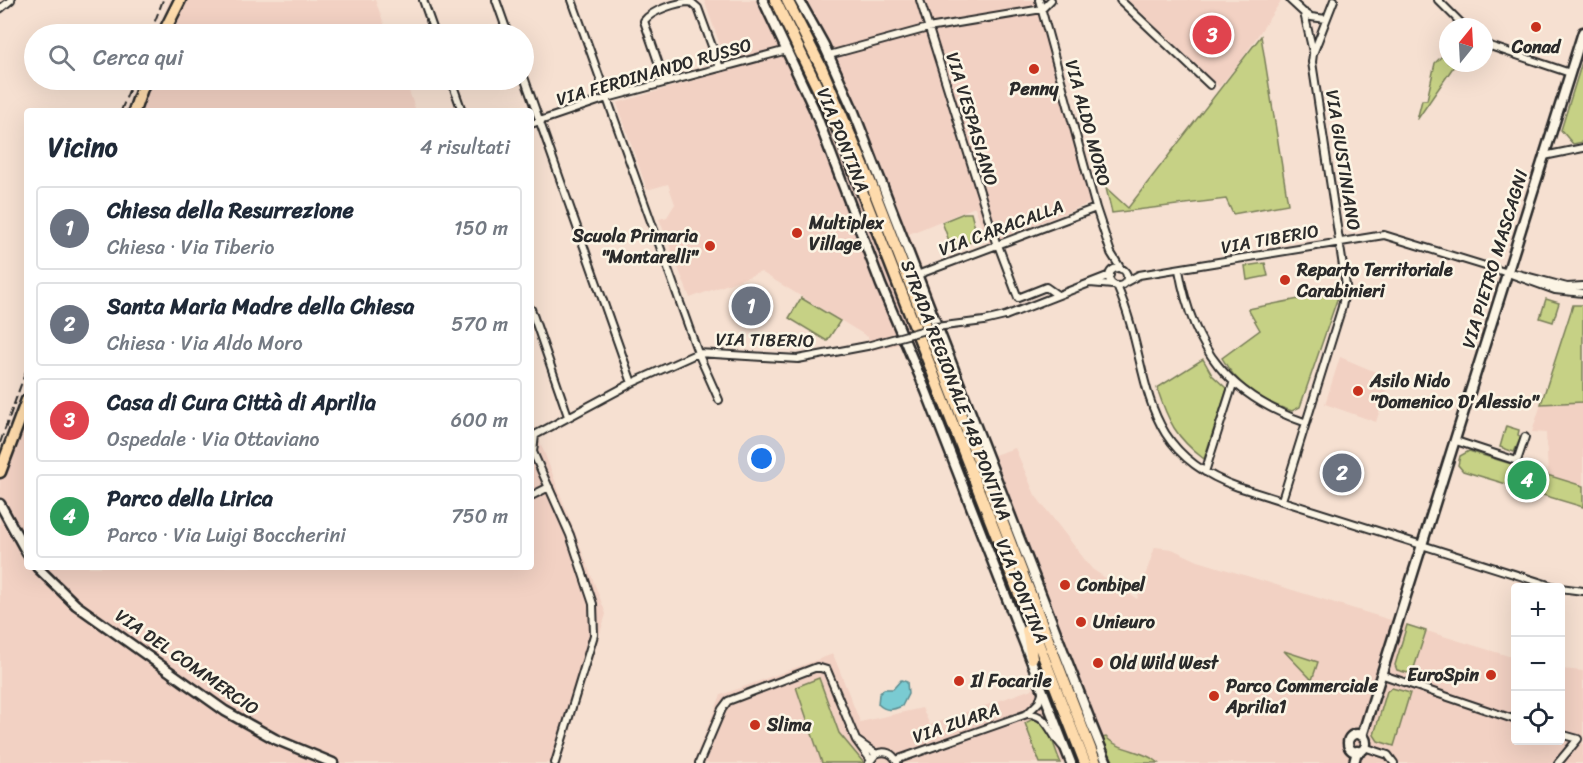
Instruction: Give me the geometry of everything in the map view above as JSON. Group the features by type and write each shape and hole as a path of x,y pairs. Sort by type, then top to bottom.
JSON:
{"main road":[{"path":"168,24 180,0"},
{"name":"STRADA REGIONALE 148 PONTINA","path":"775,0 839,132 1084,763"},
{"name":"STRADA REGIONALE 148 PONTINA","path":"787,0 822,69 861,159 1096,763"},
{"path":"135,108 141,90"},
{"path":"0,472 24,408"},
{"path":"1023,609 1032,658"},
{"path":"1065,684 1083,709"}],"street":[{"path":"0,9 11,0"},
{"path":"423,0 431,24"},
{"path":"496,0 504,24"},
{"path":"572,0 698,353 719,400"},
{"name":"VIA PONTINA","path":"763,0 814,109 881,285 926,391 1032,658 1071,763"},
{"name":"VIA PONTINA","path":"799,0 829,56 854,112 1107,763"},
{"name":"VIA VESPASIANO","path":"920,0 997,246 1018,298 1046,287 1056,294"},
{"name":"VIA ALDO MORO","path":"1039,0 1096,208 1111,253 1123,270 1125,305"},
{"path":"829,56 928,28 1042,9 1051,0"},
{"path":"1120,0 1210,85"},
{"path":"1290,0 1311,17 1326,19"},
{"name":"VIA GIUSTINIANO","path":"1282,500 1345,293 1341,242 1317,98 1313,54 1334,0"},
{"path":"1438,0 1456,18"},
{"path":"665,82 645,26 645,19 678,2 693,3 699,9 720,68"},
{"path":"1304,13 1313,54"},
{"name":"VIA PIETRO MASCAGNI","path":"1354,763 1362,744 1583,32"},
{"path":"1493,47 1570,73"},
{"name":"VIA FERDINANDO RUSSO","path":"534,123 608,98 787,50"},
{"path":"455,90 461,108"},
{"path":"529,90 632,383"},
{"path":"1544,156 1583,148"},
{"name":"VIA CARACALLA","path":"917,275 1096,208"},
{"name":"VIA TIBERIO","path":"1125,283 1139,275 1376,236 1392,236 1508,273"},
{"name":"VIA ALDO MORO","path":"1111,253 1111,274 1125,305 1154,413 1172,445 1205,472 1230,484 1544,583"},
{"path":"1056,294 1123,270"},
{"name":"VIA TIBERIO","path":"1123,270 1139,275"},
{"path":"1179,270 1185,300 1193,322 1214,362 1233,384 1266,406 1304,422"},
{"path":"1508,273 1525,275 1567,287 1583,286"},
{"path":"1508,273 1555,290 1583,293"},
{"path":"1083,283 1115,285 1125,283"},
{"name":"VIA TIBERIO","path":"698,353 798,359 867,346 944,325 984,321 1005,316 1056,294"},
{"path":"534,318 568,416"},
{"path":"534,437 538,432 632,383 698,353"},
{"path":"1205,472 1233,384"},
{"path":"1456,441 1517,461 1525,437"},
{"path":"534,454 570,535 596,618 594,635 555,763"},
{"path":"534,494 549,487"},
{"path":"0,504 24,548"},
{"name":"VIA DEL COMMERCIO","path":"40,570 76,605 225,711 275,739 333,763"},
{"name":"VIA ALDO MORO","path":"1565,589 1583,591"},
{"path":"699,763 722,709 728,701 817,667 828,672 856,740 872,759 885,752 896,761"},
{"path":"1383,675 1511,719"},
{"name":"VIA ZUARA","path":"1027,714 1040,702 1044,690"},
{"name":"VIA PONTINA","path":"1083,709 1090,720"},
{"name":"VIA ZUARA","path":"896,761 1027,714 1036,714 1045,720 1065,749"},
{"path":"1558,763 1578,739 1565,735"},
{"path":"1362,744 1388,755 1394,763"}],"shaded area":[{"path":"170,0 375,0 384,24 161,24"},
{"path":"704,0 1036,0 1090,203 988,243 975,207 909,234 947,333 870,351 868,337 761,272 690,298 659,219 667,217 675,204 668,184 647,190 617,103 729,70"},
{"path":"1128,0 1281,1 1240,62 1219,87"},
{"path":"136,90 409,90 415,108 130,108"},
{"name":"Asilo Nido \"Domenico D'Alessio\"","path":"1340,357 1390,378 1376,422 1325,404"},
{"path":"24,395 24,570 534,570 534,426 606,614 560,763 0,763 0,461"},
{"path":"1583,402 1583,486 1548,476 1546,433 1532,432 1541,404"},
{"path":"1015,448 1035,495 1092,569 1137,599 1155,547 1172,549 1198,561 1511,657 1511,745 1565,745 1565,669 1583,671 1583,763 693,763 721,695 833,654 860,722 922,708 930,725 1066,677 985,458"}],"green space":[{"path":"1261,36 1288,204 1233,214 1226,199 1112,213 1106,188 1128,208"},
{"path":"1439,59 1439,72 1450,72 1417,120 1422,100 1427,100 1435,63"},
{"path":"1583,59 1583,142 1573,144 1561,130"},
{"path":"964,213 971,213 978,239 956,248 957,252 954,254 942,222"},
{"path":"1265,263 1268,276 1247,280 1245,266"},
{"path":"1340,291 1300,407 1292,411 1261,398 1235,376 1222,358 1260,330 1248,309"},
{"path":"801,298 840,321 827,341 789,318"},
{"path":"1546,299 1559,303 1553,322 1540,318"},
{"path":"1573,305 1583,305 1583,402 1541,404"},
{"path":"1203,359 1212,375 1227,389 1204,459 1186,444 1174,428 1157,388"},
{"path":"1506,426 1519,430 1518,435 1521,437 1514,452 1500,447"},
{"path":"1469,451 1583,486 1583,507 1463,471 1458,465 1460,456"},
{"path":"1407,625 1426,631 1412,674 1397,670 1395,665"},
{"path":"1284,651 1318,662 1312,680"},
{"path":"819,678 839,733 864,763 822,763 796,687"},
{"path":"1392,688 1410,693 1394,746 1378,741 1374,735 1387,691"},
{"path":"1033,719 1048,732 1061,763 1040,763 1025,723"},
{"path":"1106,737 1111,742 1146,755 1159,763 1114,763 1102,738"}],"water":[{"path":"901,680 907,682 908,694 902,706 890,710 881,707 878,704 879,694 884,689 893,689"}],"railway":[{"path":"154,24 163,0"},
{"path":"122,108 129,90"},
{"path":"0,443 24,376"}],"place":[{"name":"Conad","path":"1536,27"},
{"name":"Casa di Cura Città di Aprilia","path":"1212,35"},
{"name":"Penny","path":"1034,69"},
{"name":"Multiplex Village","path":"797,233"},
{"name":"Scuola Primaria \"Montarelli\"","path":"710,246"},
{"name":"Reparto Territoriale Carabinieri","path":"1285,280"},
{"name":"Chiesa della Resurrezione","path":"751,306"},
{"name":"Asilo Nido \"Domenico D'Alessio\"","path":"1358,391"},
{"name":"Santa Maria Madre della Chiesa","path":"1342,473"},
{"name":"Parco della Lirica","path":"1527,480"},
{"name":"Conbipel","path":"1065,585"},
{"name":"Unieuro","path":"1081,622"},
{"name":"Old Wild West","path":"1098,663"},
{"name":"EuroSpin","path":"1491,675"},
{"name":"Il Focarile","path":"959,681"},
{"name":"Parco Commerciale Aprilia1","path":"1214,696"},
{"name":"Slima","path":"755,725"}]}
